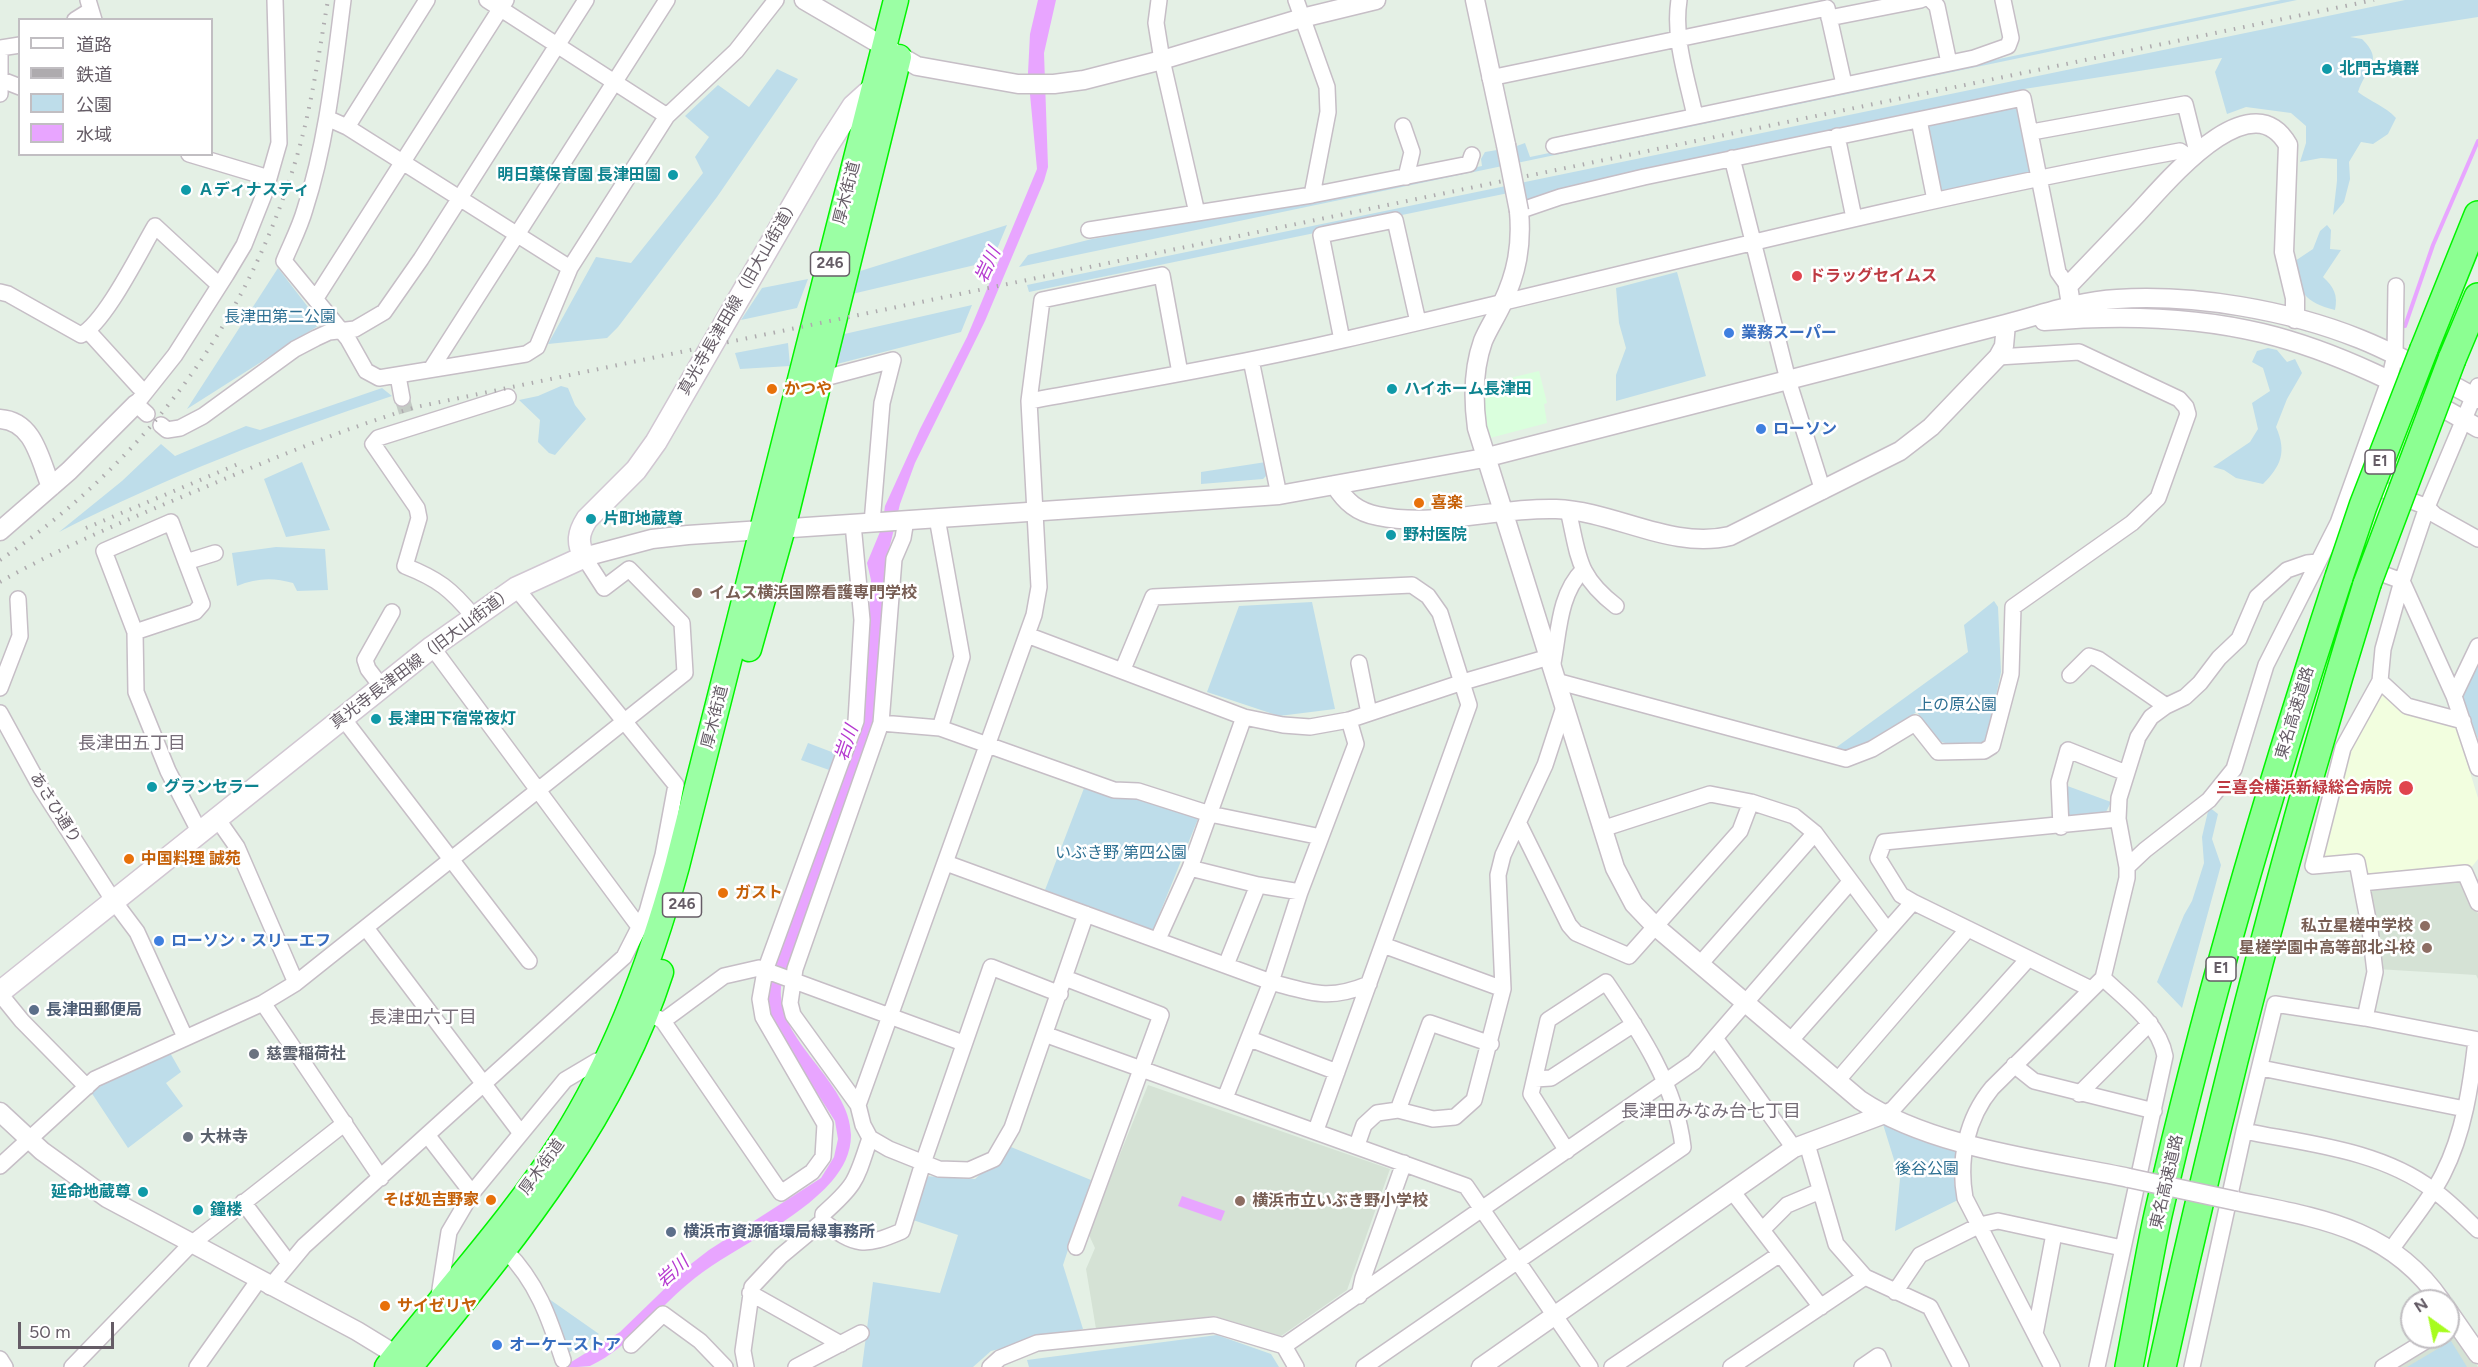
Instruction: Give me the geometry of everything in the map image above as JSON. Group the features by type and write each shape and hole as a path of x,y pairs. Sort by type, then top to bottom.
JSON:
{"highway":[{"name":"厚木街道","path":"404,1364 437,1304 491,1237 563,1140 606,1062 643,977 663,918 774,529 821,380 892,50 896,0"},
{"name":"厚木街道","path":"404,1364 505,1250 581,1143 621,1069 655,1016 693,869 774,529 874,87 912,0"},
{"name":"東名高速道路","path":"2129,1367 2158,1216 2202,1038 2251,861 2326,564 2363,506 2478,215"},
{"name":"東名高速道路","path":"2162,1367 2236,1045 2326,717 2367,584 2452,358 2478,297"}],"main road":[{"name":"真光寺長津田線（旧大山街道）","path":"0,993 216,817 432,647 516,588 584,557 578,539 587,519 636,470 656,442 826,148 853,106 874,87"}],"street":[{"path":"0,531 51,487 141,402 175,356 244,245 269,178 279,142 275,0"},
{"path":"343,0 327,118 305,212 284,261 341,330 366,371 379,378 526,354 537,347 570,268 668,116 736,51 776,0"},
{"path":"347,127 427,0"},
{"path":"487,0 503,4 557,46 668,116"},
{"path":"161,425 173,430 188,424 203,416 295,349 322,335 355,328 384,312 421,259 586,0"},
{"path":"431,369 667,0"},
{"path":"804,0 917,66 1020,83 1054,84 1162,60 1302,18 1376,0"},
{"path":"1159,0 1156,23 1162,60 1197,213"},
{"path":"1296,0 1327,87 1328,112 1312,195"},
{"path":"1475,0 1519,211 1521,237 1519,259 1503,302 1484,339 1474,382 1477,428 1484,458 1602,829 1615,868 1634,904 1655,926 1837,1081 1882,1114 1908,1127 1966,1143 2328,1220 2361,1232 2391,1250 2412,1265 2431,1289"},
{"path":"1679,0 1676,19 1678,39 1695,116"},
{"path":"1490,78 1827,8 1921,0"},
{"path":"1931,0 1937,6 1949,63"},
{"path":"1554,146 1949,63 2008,46 2011,38 2003,0"},
{"path":"316,298 503,4"},
{"path":"1827,8 1844,84"},
{"path":"78,18 91,10"},
{"path":"18,46 0,50 1,87 18,87"},
{"path":"1519,211 1560,197 1732,158 2023,98 2032,132 2041,177 2042,197 2058,272 2068,286 2071,305"},
{"path":"2032,132 2185,104 2194,155"},
{"path":"327,118 347,127 570,268"},
{"path":"1919,120 1935,200"},
{"path":"2068,286 2194,155 2235,128 2255,124 2270,125 2281,131 2288,145 2284,252 2295,298 2295,319"},
{"path":"1403,126 1412,152 1406,177"},
{"path":"1837,136 1854,218"},
{"path":"1029,401 1251,360 1342,340 1752,241 2041,177 2180,151 2194,155"},
{"path":"1089,231 1312,195 1406,177 1469,164 1472,155"},
{"path":"196,156 269,178"},
{"path":"1732,158 1788,380 1823,491"},
{"path":"1342,340 1321,235 1395,220 1418,322"},
{"path":"0,292 8,294 81,335 88,331 108,305 155,226 219,285"},
{"path":"858,1105 1027,635 1039,587 1029,401 1042,300 1162,275 1180,373"},
{"path":"2127,867 2209,800 2234,769 2266,665 2326,564 2338,523 2389,381 2395,355 2396,286"},
{"path":"0,1166 95,1079 263,1002 296,983 685,673 682,623 629,569 604,588 584,557 652,539 1279,495 1484,458 2006,324 2071,305 2117,298 2157,298 2259,310 2295,319 2359,338 2476,393 2470,423 2427,507 2402,581 2383,649 2380,681 2343,748 2313,866 2357,862 2375,972 2365,1018"},
{"path":"2006,324 2115,318 2200,323 2260,332 2308,346 2389,381 2470,423"},
{"path":"1335,485 1345,500 1359,511 1377,516 1435,518 1503,512 1568,510 1700,540 1730,536 1900,451 1931,427 1998,357 2004,346 2006,324"},
{"path":"88,331 141,402"},
{"path":"1027,635 1123,669 1244,717 1283,725 1310,727 1349,720 1463,682 1552,669 1746,734 1846,759 1872,749 1915,723 1938,752 1984,751 1992,746 2011,674 2013,607 2132,523 2158,498 2187,414 2186,407 2179,399 2079,352 1998,357"},
{"path":"821,380 893,360 882,403 873,523"},
{"path":"1251,360 1279,495"},
{"path":"398,376 402,398"},
{"path":"474,617 454,592 435,578 405,566 417,526 417,508 373,444 378,438 409,423 508,397"},
{"path":"0,419 13,420 23,426 31,436 51,487"},
{"path":"2355,479 2427,507 2435,515 2478,539"},
{"path":"1568,510 1583,570 1595,590 1616,606"},
{"path":"937,518 962,657 940,728"},
{"path":"905,520 894,559 881,723 791,980 790,1003 793,1015 858,1105 863,1125 870,1138 939,1169 969,1170 994,1159 1012,1128 1047,1035 1086,914"},
{"path":"135,632 195,612 202,604 171,522 104,551 135,632 136,692 168,771 199,831"},
{"path":"853,524 862,620 856,721 766,971 760,999 763,1017 825,1124 823,1157 812,1172 781,1193 655,1016 724,976 759,968 766,971 889,1017 963,1043"},
{"path":"186,562 214,553"},
{"path":"2052,1367 1965,1198 1962,1179 1966,1143 1970,1125 1982,1100 2014,1065 2103,978 2127,878 2118,819 2119,798 2138,737 2151,717 2166,705 2185,697 2200,683 2219,658 2240,639 2257,597 2287,570 2307,563 2326,564 2402,581"},
{"path":"1552,669 1567,594 1573,580 1583,570"},
{"path":"2402,581 2454,696 2478,768"},
{"path":"1123,669 1153,597 1412,585 1428,596 1440,613 1463,682 1468,705 1316,1130"},
{"path":"197,1367 264,1284 624,957 640,928 663,855 676,785 516,588"},
{"path":"0,688 20,636 18,598"},
{"path":"381,686 368,669 365,660 392,612"},
{"path":"2454,696 2478,646"},
{"path":"432,647 640,928"},
{"path":"2070,675 2089,656 2098,659 2166,705"},
{"path":"1359,663 1369,713"},
{"path":"2380,681 2407,706 2463,721"},
{"path":"1357,1145 1364,1125 1377,1113 1398,1110 1432,1119 1455,1117 1474,1100 1491,1044 1503,989 1498,875 1503,855 1545,765 1564,707"},
{"name":"あさひ通り","path":"0,713 41,788 113,900 137,932 185,1037"},
{"path":"342,717 529,960"},
{"path":"1158,939 1190,868 1244,717"},
{"path":"1225,1098 1250,1039 1300,892 1356,744 1349,720"},
{"path":"881,723 940,728 1114,789 1138,791 1210,814 1321,837"},
{"path":"2061,826 2059,782 2068,750 2126,773"},
{"path":"1602,829 1710,795 1751,802 1794,816 1815,833 1887,930"},
{"path":"1519,824 1569,926 1576,933 1629,956 1740,831 1751,802"},
{"path":"216,817 237,847 296,983"},
{"path":"2091,989 1967,930 1901,895 1878,858 1884,842 2118,819"},
{"path":"1701,963 1815,833"},
{"path":"946,863 1271,982 1324,996 1351,992 1369,984"},
{"path":"1190,868 1258,885 1300,892"},
{"path":"2361,883 2465,873 2478,903"},
{"path":"1284,1346 1694,1062 1850,882"},
{"path":"1226,965 1258,885"},
{"path":"1791,1040 1913,902"},
{"path":"366,928 520,1132"},
{"path":"1837,1081 1967,930"},
{"path":"1383,945 1503,989"},
{"path":"1480,1367 1555,1316 1720,1195 1800,1146 1893,1109 2028,959"},
{"path":"823,1221 845,1239 854,1242 884,1239 902,1231 963,1043 991,968 1060,994"},
{"path":"1065,978 1161,1014 1076,1247"},
{"path":"2097,1367 2165,1056 2162,1042 2150,1023 2103,978"},
{"path":"1364,1367 1516,1261 1685,1150 1666,1082 1634,1024 1606,982 1548,1020 1531,1094 1567,1151"},
{"path":"0,993 22,1021 87,1087"},
{"path":"263,1002 381,1178"},
{"path":"2192,1367 2244,1131 2275,1004 2365,1018 2477,1040 2465,1109 2456,1142 2443,1175 2391,1250"},
{"path":"1398,1110 1430,1023 1491,1044"},
{"path":"2079,1094 2150,1023"},
{"path":"1535,1079 1551,1078 1634,1024"},
{"path":"1047,1035 1142,1067 1466,1186 1590,1367"},
{"path":"1715,1038 1800,1146 1820,1191 1836,1245 1865,1277 1930,1307 1961,1367"},
{"path":"1250,1039 1337,1072"},
{"path":"437,1304 448,1232 472,1193 565,1080 597,1060 606,1062"},
{"path":"2014,1065 2034,1081 2154,1111"},
{"path":"2261,1068 2465,1109"},
{"path":"0,1112 28,1139 73,1176 190,1245 264,1284 404,1364"},
{"path":"72,1367 190,1245 345,1123"},
{"path":"2244,1131 2366,1157 2393,1167 2433,1189 2478,1230"},
{"path":"428,1136 472,1193"},
{"path":"823,1221 823,1214 850,1191 864,1164 870,1138"},
{"path":"1359,1296 1363,1278 1404,1162"},
{"path":"1762,1230 1787,1205 1820,1191"},
{"path":"1720,1195 1762,1230 1821,1306"},
{"path":"243,1202 288,1262"},
{"path":"746,1367 743,1351 752,1287 781,1256 823,1221"},
{"path":"1896,1292 1920,1255 1980,1225 1998,1221 2122,1248"},
{"path":"2036,1334 2054,1234"},
{"path":"505,1250 524,1269 535,1288 563,1360"},
{"path":"1612,1367 1780,1254"},
{"path":"1731,1367 1865,1277"},
{"path":"750,1293 841,1344"},
{"path":"631,1345 663,1314 700,1341 725,1367"},
{"path":"990,1367 1000,1358 1037,1343 1214,1325 1284,1346 1296,1367"},
{"path":"2460,1331 2478,1354"},
{"path":"796,1367 861,1333"},
{"path":"2383,1367 2412,1349"},
{"path":"1862,1367 1878,1356 1884,1367"},
{"path":"0,1359 5,1367"}],"shaded area":[{"path":"1539,371 1547,403 1544,404 1547,423 1490,438 1482,409 1481,385"},
{"name":"三喜会横浜新緑総合病院","path":"2378,692 2403,709 2456,727 2478,798 2478,859 2470,869 2368,878 2361,858 2319,861 2347,751"},
{"name":"星槎学園中高等部北斗校","path":"2462,878 2478,914 2478,979 2476,975 2377,969 2367,885"},
{"name":"横浜市立いぶき野小学校","path":"1148,1085 1390,1169 1347,1290 1281,1336 1214,1316 1096,1329 1086,1269 1095,1248 1088,1233"},
{"path":"2460,1340 2478,1367 2397,1367 2426,1349 2460,1349"}],"green space":[{"path":"2281,0 2297,0 1019,267 1028,255 1092,239 1307,202 1482,166 1481,159 1485,152 1497,150 1499,163 1516,160 1514,147 1525,143 1530,157"},
{"path":"2405,0 2478,0 2478,17 2350,37 2362,39 2369,47 2373,59 2358,92 2396,118 2388,134 2373,144 2361,142 2349,162 2350,179 2344,202 2333,215 2337,159 2321,158 2300,162 2306,143 2306,126 2291,113 2246,107 2227,114 2215,72 2222,58 2024,89 2025,93 1530,202 1524,198 1523,190 1029,292 1027,285"},
{"path":"777,69 798,79 717,197 618,327 607,338 548,344 596,257 631,263 703,173 695,157 709,137 685,116 718,85 749,107"},
{"path":"2017,105 2021,110 2032,171 2024,175 1942,194 1937,190 1926,122"},
{"path":"1007,225 992,261 852,294 854,273"},
{"path":"2327,225 2331,230 2330,249 2341,250 2323,277 2334,292 2335,310 2316,304 2305,295 2292,263 2313,249 2320,231"},
{"name":"長津田第二公園","path":"278,268 321,324 187,409"},
{"path":"1677,272 1706,376 1616,401 1616,375 1626,348 1619,323 1616,288"},
{"path":"808,279 797,308 741,320 762,288"},
{"path":"972,305 961,332 833,365 840,335"},
{"path":"788,343 790,366 740,369 735,353"},
{"path":"2268,348 2277,350 2287,362 2295,359 2302,373 2287,399 2276,427 2281,444 2278,465 2263,484 2236,478 2224,470 2213,467 2250,442 2258,429 2252,403 2270,391 2263,368 2252,362 2257,351"},
{"path":"561,386 568,388 575,405 586,419 555,455 549,453 538,442 540,420 519,400 538,396"},
{"path":"382,388 392,396 223,458 140,493 59,532 122,481 161,444 175,456 246,426 260,430"},
{"path":"302,462 330,530 286,537 264,479"},
{"path":"1266,462 1269,473 1263,479 1201,484 1201,472"},
{"path":"276,547 325,549 328,590 297,591 293,583 272,579 251,581 237,586 232,553"},
{"name":"上の原公園","path":"1994,601 1998,607 2001,672 1987,740 1973,744 1953,744 1940,741 1931,733 1917,712 1852,751 1834,749 1968,652 1964,625"},
{"path":"1312,602 1335,709 1279,716 1207,692 1239,606"},
{"path":"2478,659 2478,739 2461,693"},
{"path":"808,743 837,754 832,771 801,760"},
{"name":"いぶき野 第四公園","path":"1086,783 1200,814 1153,930 1045,890"},
{"path":"2062,784 2111,802 2105,814 2067,819"},
{"path":"2209,807 2218,814 2212,839 2221,865 2182,1008 2157,982 2192,901 2204,863 2202,837"},
{"path":"169,1051 181,1072 166,1083 183,1106 128,1148 91,1092 98,1084"},
{"name":"後谷公園","path":"1882,1121 1959,1147 1954,1181 1958,1200 1895,1231 1900,1179"},
{"path":"1011,1147 1091,1180 1063,1265 1083,1329 991,1351 973,1367 862,1367 873,1282 940,1293 958,1235 913,1220 924,1176 975,1179"},
{"path":"542,1294 599,1334 565,1355"},
{"path":"1217,1335 1271,1354 1279,1367 1029,1367 1027,1360"},
{"path":"2437,1349 2456,1349 2467,1367 2407,1367"}],"water":[{"path":"1038,0 1056,0 1044,53 1048,167 985,321 915,463 900,504 886,562 873,720 781,987 783,1007 790,1026 839,1096 848,1115 851,1142 848,1154 836,1176 817,1196 784,1221 695,1278 619,1348 590,1366 563,1367 620,1332 687,1267 709,1250 821,1178 834,1157 838,1139 835,1121 769,1018 765,1000 768,985 843,781 863,718 871,580 867,563 882,527 885,506 920,429 967,337 1037,169 1028,73 1030,34"},
{"path":"1182,1196 1225,1211 1221,1221 1178,1206"}],"waterway":[{"path":"2405,326 2433,245 2478,141"}],"tunnel":[{"path":"402,398 408,418"}],"railway":[{"path":"0,560 52,521 101,479 145,433 184,384 219,332 250,276 276,218 297,156 311,98 328,0"},
{"path":"0,582 75,544 177,499 309,444 416,407 2374,0"},
{"path":"86,528 243,462"}],"place":[{"name":"北門古墳群","path":"2327,69"},
{"name":"明日葉保育園 長津田園","path":"673,175"},
{"name":"Ａディナスティ","path":"186,190"},
{"name":"ドラッグセイムス","path":"1797,276"},
{"name":"業務スーパー","path":"1729,333"},
{"name":"かつや","path":"772,389"},
{"name":"ハイホーム長津田","path":"1392,389"},
{"name":"ローソン","path":"1761,429"},
{"name":"喜楽","path":"1419,503"},
{"name":"片町地蔵尊","path":"591,519"},
{"name":"野村医院","path":"1391,535"},
{"name":"イムス横浜国際看護専門学校","path":"697,593"},
{"name":"長津田下宿常夜灯","path":"376,719"},
{"name":"グランセラー","path":"152,787"},
{"name":"三喜会横浜新緑総合病院","path":"2406,788"},
{"name":"中国料理 誠苑","path":"129,859"},
{"name":"ガスト","path":"723,893"},
{"name":"私立星槎中学校","path":"2425,926"},
{"name":"ローソン・スリーエフ","path":"159,941"},
{"name":"星槎学園中高等部北斗校","path":"2427,948"},
{"name":"長津田郵便局","path":"34,1010"},
{"name":"慈雲稲荷社","path":"254,1054"},
{"name":"大林寺","path":"188,1137"},
{"name":"延命地蔵尊","path":"143,1192"},
{"name":"そば処吉野家","path":"491,1200"},
{"name":"横浜市立いぶき野小学校","path":"1240,1201"},
{"name":"鐘楼","path":"198,1210"},
{"name":"横浜市資源循環局緑事務所","path":"671,1232"},
{"name":"サイゼリヤ","path":"385,1306"},
{"name":"オーケーストア","path":"497,1345"}],"district":[{"name":"長津田五丁目","path":"132,744"},
{"name":"長津田六丁目","path":"423,1018"},
{"name":"長津田みなみ台七丁目","path":"1711,1112"}],"water label":[{"name":"岩川","path":"988,265"},
{"name":"岩川","path":"847,743"},
{"name":"岩川","path":"673,1272"}]}
